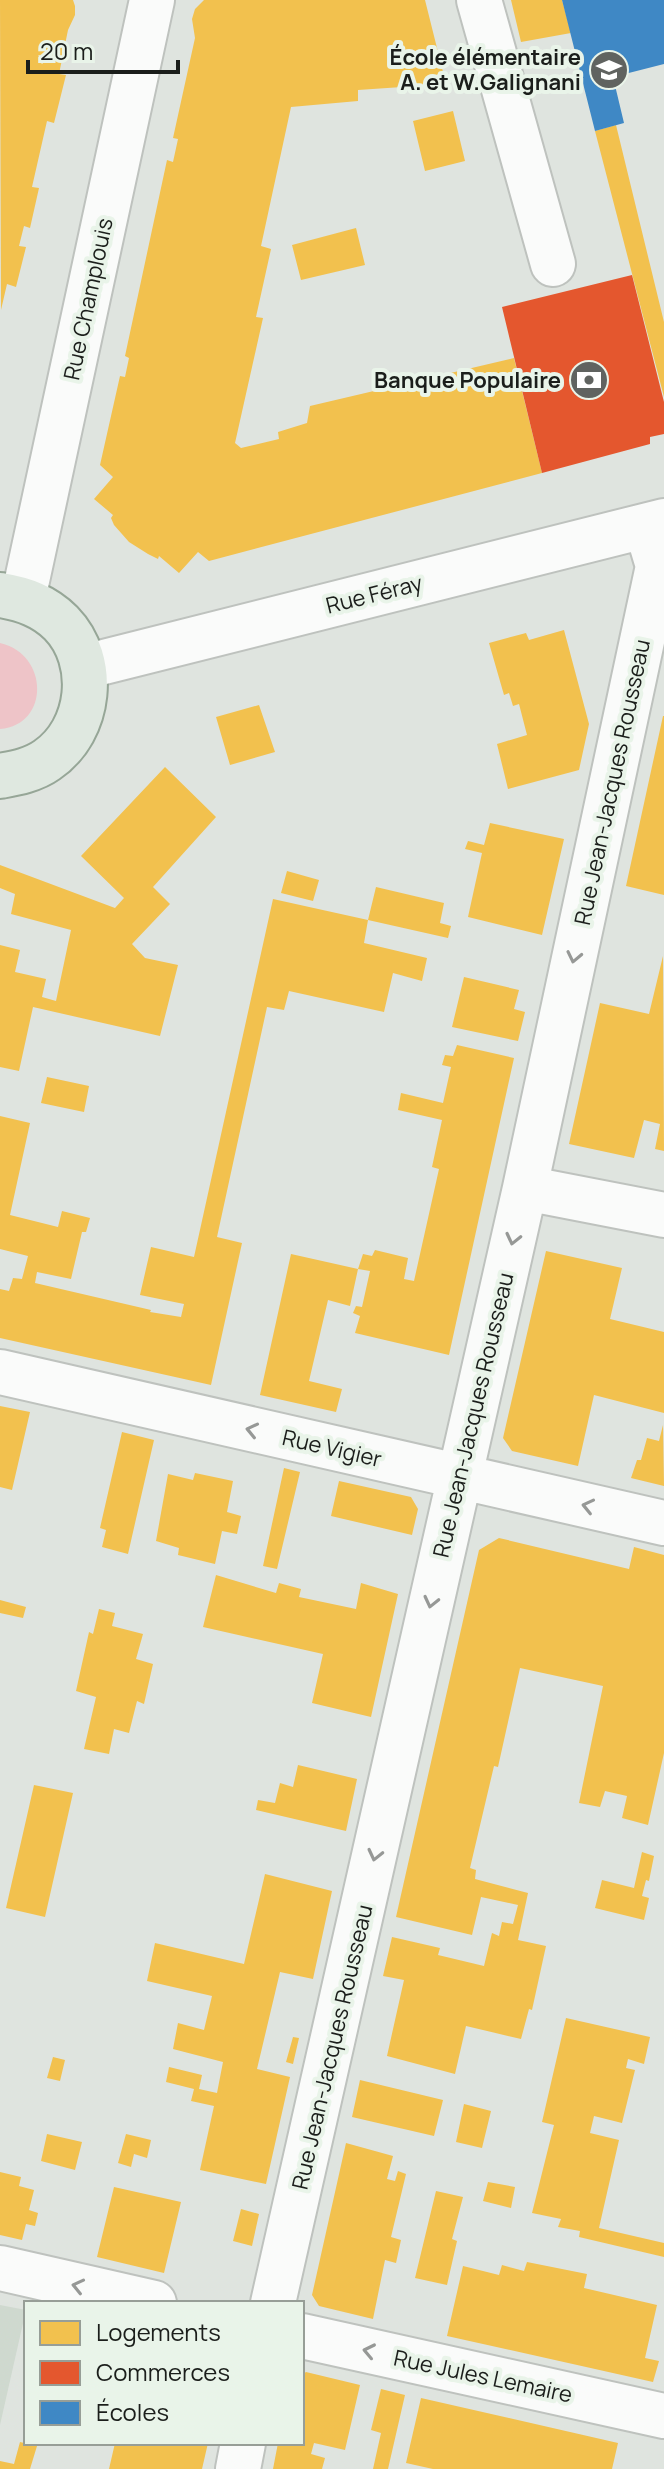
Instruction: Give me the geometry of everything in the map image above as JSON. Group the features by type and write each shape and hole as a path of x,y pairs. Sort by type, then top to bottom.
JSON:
{"main road":[{"path":"0,776 24,771 48,760 67,742 80,718 86,693 84,667 76,644 62,625 44,609 11,597"}],"street":[{"name":"Rue Champlouis","path":"11,597 152,0"},
{"path":"479,0 553,264"},
{"name":"Rue Féray","path":"84,667 655,524"},
{"name":"Rue Jean-Jacques Rousseau","path":"273,2301 525,1188 658,566 655,524"},
{"path":"525,1188 664,1215"},
{"name":"Rue Vigier","path":"0,1372 664,1523"},
{"path":"0,2268 145,2301"},
{"name":"Rue Jules Lemaire","path":"304,2336 664,2416"},
{"path":"238,2469 243,2445"}],"shaded area":[{"path":"0,643 16,650 28,661 35,674 37,689 35,703 28,715 16,725 0,729"},
{"path":"0,2305 24,2310 24,2319 0,2425"}],"building: Logements":[{"path":"0,0 73,0 75,6 59,74 66,75 54,123 47,121 32,187 39,188 30,228 24,226 19,246 26,247 16,287 7,284 1,310"},
{"path":"204,0 425,0 446,84 358,90 358,101 291,107 261,246 271,249 256,317 263,318 235,443 241,448 279,439 278,432 307,423 310,406 514,358 542,473 209,561 198,552 179,573 159,556 158,559 129,542 114,525 113,515 94,499 113,477 100,465 120,376 125,377 129,358 125,356 167,160 173,162 178,139 173,138 195,38 192,19 195,9"},
{"path":"511,0 562,0 571,33 521,42"},
{"path":"453,111 465,161 425,171 413,121"},
{"path":"616,125 664,322 664,397 595,131"},
{"path":"356,228 365,265 301,280 292,245"},
{"path":"564,630 589,724 579,770 508,789 497,744 527,735 519,704 513,706 509,693 504,695 489,643 526,633 529,640"},
{"path":"259,705 275,752 230,765 216,717"},
{"path":"664,716 664,895 626,886"},
{"path":"165,767 216,817 153,887 170,904 132,944 145,958 178,965 160,1036 33,1007 19,1071 0,1067 0,945 20,950 15,972 46,979 42,997 56,1001 71,930 11,914 15,894 0,888 0,865 115,908 124,898 81,856"},
{"path":"490,823 564,839 542,935 468,917 482,853 465,849 468,841 484,845"},
{"path":"287,871 319,880 313,901 281,893"},
{"path":"376,887 444,903 440,923 451,926 448,938 368,920"},
{"path":"273,899 368,920 364,943 427,958 422,981 393,973 384,1012 289,991 284,1010 267,1007 217,1237 242,1243 211,1385 0,1338 0,1289 9,1291 13,1278 22,1279 28,1256 0,1249 0,1116 30,1123 10,1215 58,1227 62,1211 90,1218 86,1232 82,1232 71,1279 37,1272 35,1283 181,1317 184,1304 140,1295 151,1247 194,1257"},
{"path":"663,956 664,1151 655,1149 660,1124 644,1120 634,1158 569,1144 600,1003 649,1014"},
{"path":"464,977 519,990 514,1009 525,1012 518,1041 452,1027"},
{"path":"457,1045 514,1058 449,1355 355,1333 360,1316 353,1313 356,1306 362,1307 370,1271 358,1269 363,1254 372,1256 375,1250 408,1258 404,1279 414,1281 439,1169 432,1167 442,1120 398,1110 401,1093 443,1103 451,1067 442,1065 445,1055 453,1056"},
{"path":"47,1077 89,1086 84,1112 41,1103"},
{"path":"546,1251 622,1268 610,1319 664,1332 664,1413 594,1395 578,1466 512,1451 503,1438"},
{"path":"291,1254 358,1269 350,1306 328,1300 309,1381 342,1389 336,1412 260,1395"},
{"path":"0,1406 30,1412 12,1490 0,1487"},
{"path":"663,1425 664,1486 631,1478 637,1460 641,1460 647,1438 659,1441"},
{"path":"122,1432 154,1440 128,1554 102,1547 106,1530 100,1528"},
{"path":"284,1468 300,1472 277,1569 263,1566"},
{"path":"195,1473 233,1481 227,1512 241,1516 237,1534 222,1531 215,1564 178,1555 179,1548 156,1541 168,1474 193,1480"},
{"path":"339,1481 411,1497 418,1509 412,1535 331,1516"},
{"path":"499,1538 629,1569 634,1547 664,1555 664,1753 648,1825 622,1818 627,1796 605,1791 600,1807 579,1803 603,1686 520,1668 498,1767 494,1766 470,1868 476,1870 475,1879 528,1893 518,1940 546,1946 532,2010 529,2009 521,2039 466,2026 455,2074 387,2056 404,1980 383,1976 392,1937 440,1948 438,1955 484,1966 492,1933 499,1936 502,1922 513,1924 518,1905 481,1897 472,1935 396,1917 479,1550"},
{"path":"216,1575 276,1593 279,1583 301,1589 299,1597 356,1609 361,1583 398,1594 371,1717 312,1703 323,1654 203,1627"},
{"path":"0,1600 26,1607 23,1618 0,1613"},
{"path":"99,1609 115,1613 112,1626 143,1634 136,1659 153,1664 144,1704 137,1701 129,1733 114,1729 109,1754 84,1749 96,1697 76,1691 89,1632 93,1634"},
{"path":"298,1765 357,1779 346,1831 256,1810 258,1800 275,1803 280,1783 293,1787"},
{"path":"34,1785 73,1793 45,1917 6,1908"},
{"path":"642,1852 654,1856 642,1896 649,1898 644,1920 595,1908 602,1880 634,1888"},
{"path":"265,1874 332,1891 313,1979 280,1972 257,2069 290,2077 266,2184 200,2170 214,2106 191,2101 194,2089 166,2082 169,2067 202,2075 199,2089 217,2093 223,2062 173,2049 178,2023 204,2030 212,1996 147,1981 155,1943 244,1964"},
{"path":"566,2018 650,2037 644,2064 628,2059 626,2068 635,2070 622,2123 594,2116 590,2133 619,2140 599,2228 664,2243 664,2257 579,2237 580,2231 558,2227 561,2219 532,2213 554,2125 542,2122"},
{"path":"293,2037 299,2038 293,2064 286,2062"},
{"path":"53,2057 65,2060 60,2081 47,2078"},
{"path":"360,2080 443,2100 434,2136 352,2117"},
{"path":"464,2104 491,2111 482,2148 456,2142"},
{"path":"47,2134 82,2142 75,2170 41,2161"},
{"path":"126,2134 151,2140 147,2158 134,2154 131,2167 118,2163"},
{"path":"346,2143 393,2156 387,2179 395,2181 398,2171 406,2174 391,2237 401,2240 396,2263 385,2260 373,2319 319,2306 312,2295"},
{"path":"0,2172 21,2177 19,2186 34,2190 29,2210 38,2213 35,2226 26,2224 22,2240 0,2235"},
{"path":"488,2182 515,2187 511,2208 483,2201"},
{"path":"114,2187 181,2202 164,2273 97,2257"},
{"path":"436,2191 463,2197 452,2239 457,2241 447,2285 415,2278"},
{"path":"241,2209 259,2214 252,2246 233,2241"},
{"path":"527,2262 587,2274 584,2288 657,2305 645,2358 659,2361 653,2382 447,2336 463,2266 499,2275 502,2265 524,2271"},
{"path":"304,2374 360,2385 345,2450 314,2443 311,2454 325,2458 322,2469 273,2469 278,2445 304,2445"},
{"path":"381,2389 405,2395 388,2469 373,2469 381,2433 371,2430"},
{"path":"421,2398 618,2443 612,2469 433,2469 406,2463"},
{"path":"20,2442 37,2446 30,2469 0,2469 0,2461 14,2464"},
{"path":"115,2445 208,2445 202,2469 109,2469"}],"building: Commerces":[{"name":"Banque Populaire","path":"632,275 664,402 664,434 650,437 650,444 542,473 502,307"}],"building: Écoles":[{"name":"École élémentaire A. et W.Galignani","path":"562,0 664,0 664,64 613,77 624,123 595,131"}],"place":[{"name":"École élémentaire A. et W.Galignani","path":"609,70"},
{"name":"Banque Populaire","path":"589,380"}]}
